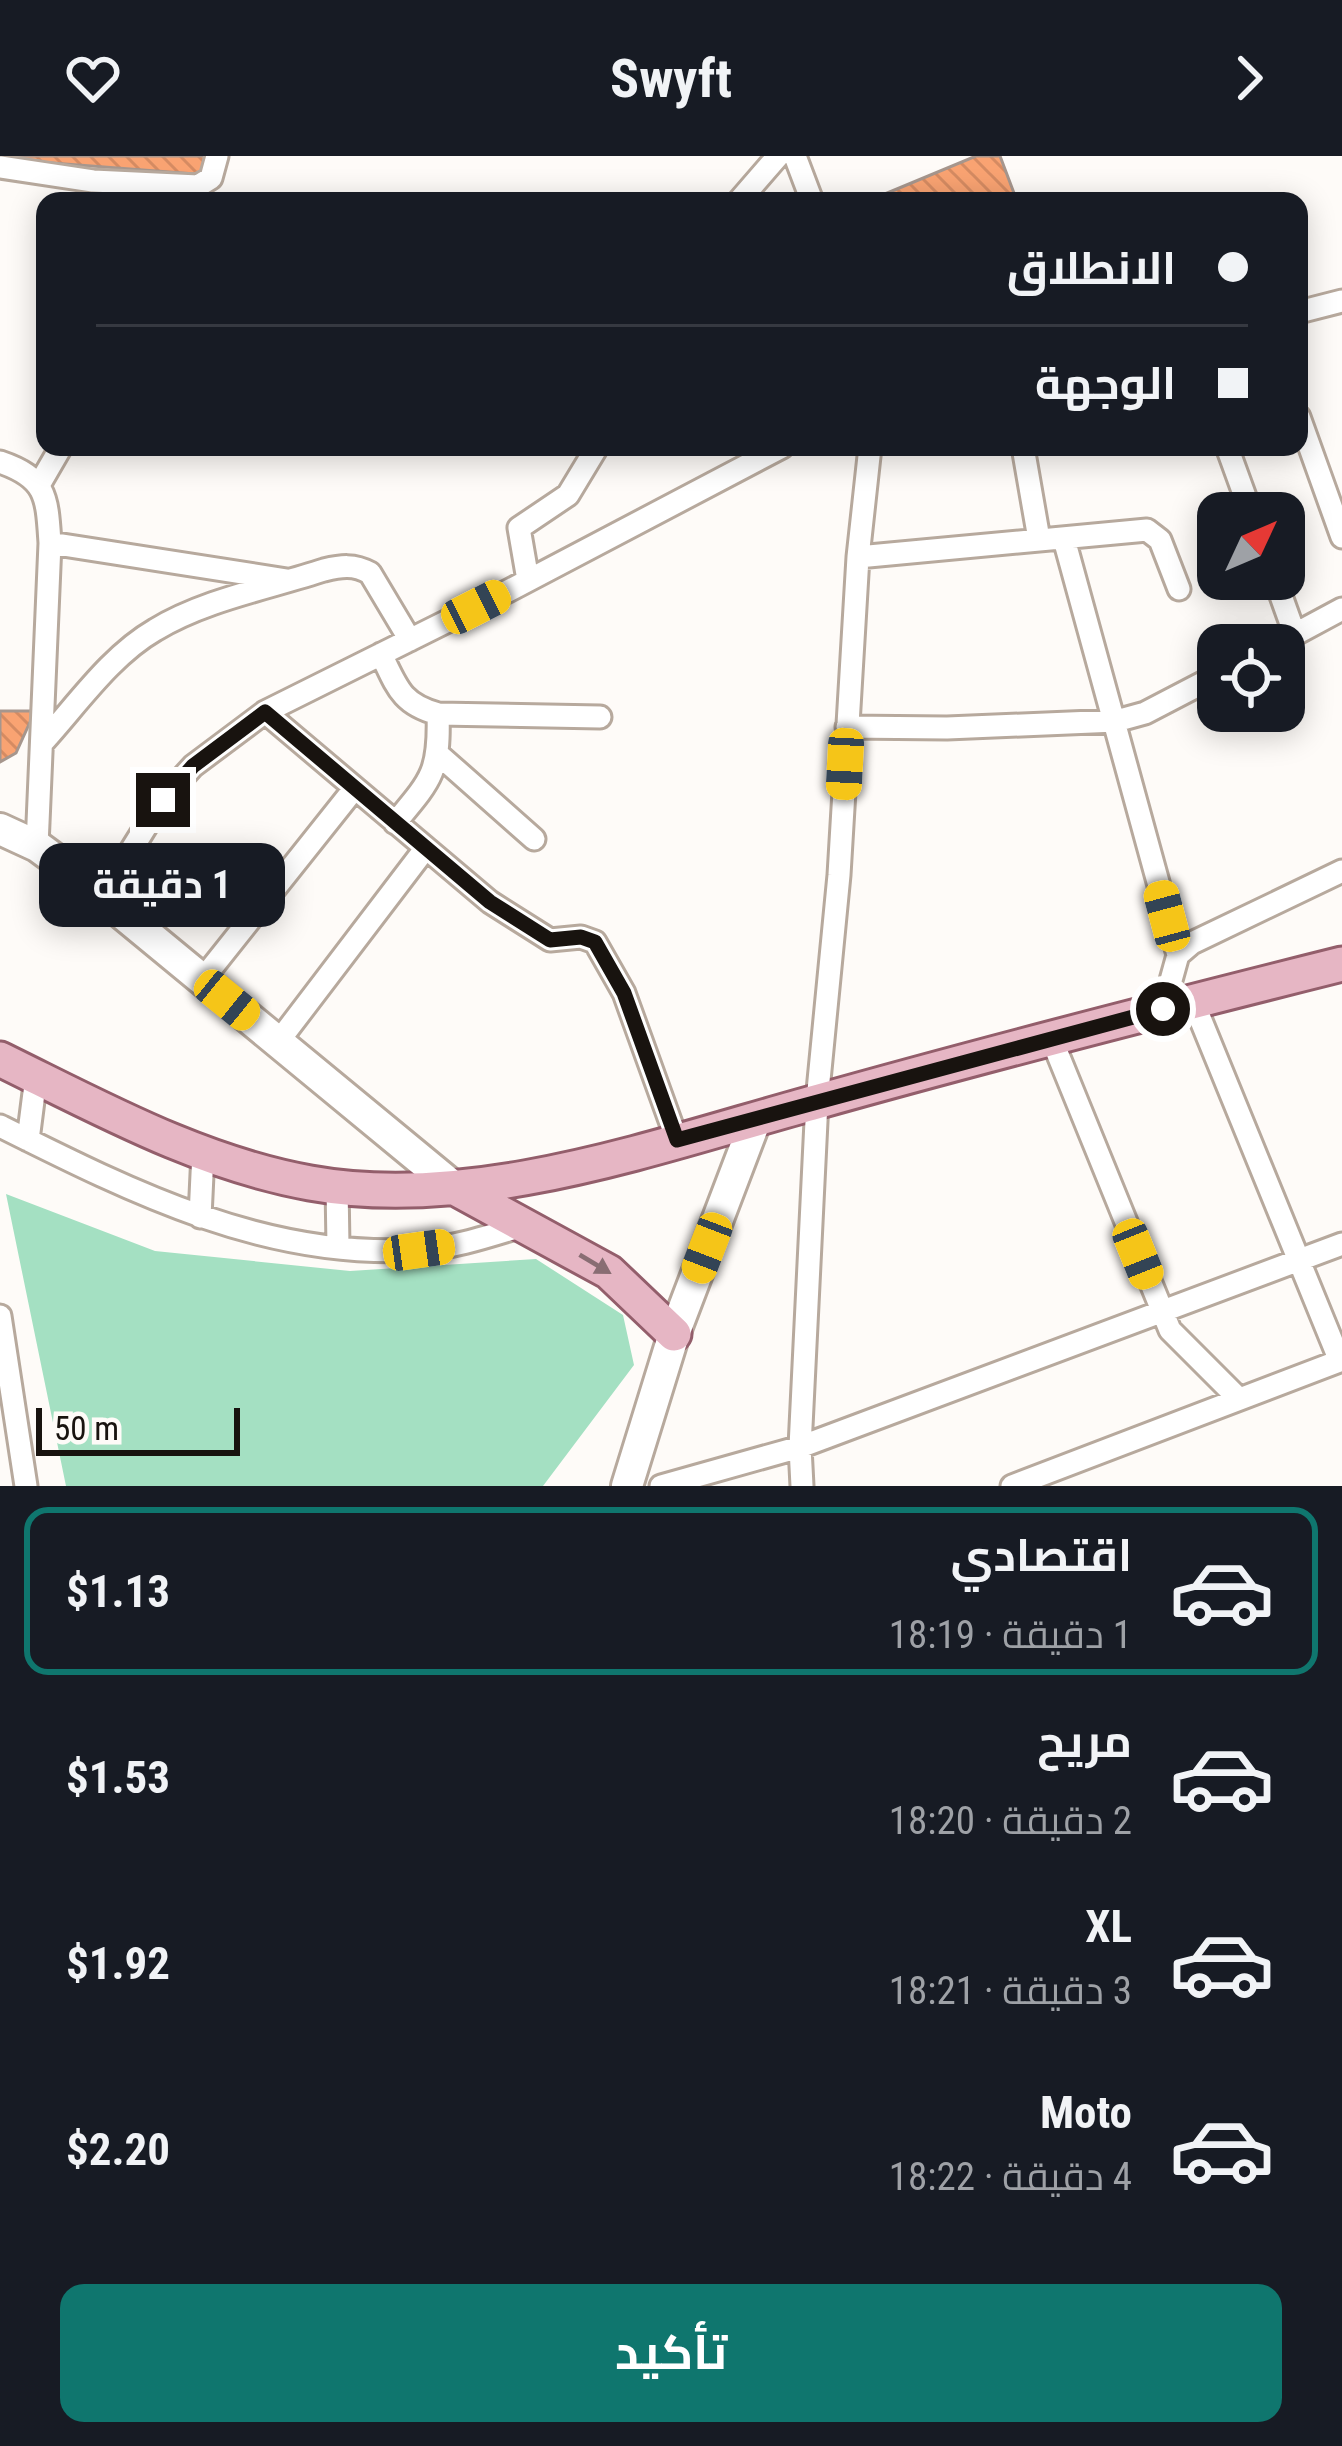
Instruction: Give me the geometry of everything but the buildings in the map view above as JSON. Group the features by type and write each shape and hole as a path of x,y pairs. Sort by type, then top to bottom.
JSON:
{"main road":[{"path":"0,1060 167,1141 310,1184 455,1188 591,1163 1342,964"},
{"path":"455,1188 609,1271 674,1334"}],"street":[{"path":"0,167 92,191 198,186 211,178 217,156"},
{"path":"747,192 778,156"},
{"path":"796,156 809,192"},
{"path":"1308,310 1342,301"},
{"path":"1308,441 1342,537"},
{"path":"39,485 56,456"},
{"path":"528,580 519,528 568,495 592,456"},
{"path":"101,897 140,830 178,782 232,733 765,456"},
{"path":"802,1486 817,1101 839,875 858,557 869,456"},
{"path":"1025,456 1039,539"},
{"path":"1230,456 1243,492"},
{"path":"0,462 26,471 47,501 50,543 37,846"},
{"path":"858,557 1147,530 1160,540 1179,589"},
{"path":"1012,1486 1341,1360 1178,1005 1178,955 1064,538"},
{"path":"50,543 290,581"},
{"path":"42,743 126,652 154,630 193,612 290,581 344,566 360,567 380,584 410,640"},
{"path":"1305,629 1342,609"},
{"path":"381,654 414,708 438,714 600,717"},
{"path":"848,727 1115,721 1158,708 1197,687"},
{"path":"265,712 490,902 540,936 595,942 624,993 677,1140"},
{"path":"395,823 424,789 439,755 438,714"},
{"path":"439,755 534,839"},
{"path":"202,980 354,789"},
{"path":"0,829 37,846 455,1188"},
{"path":"278,1042 425,849"},
{"path":"1178,955 1211,932 1342,871"},
{"path":"1052,1040 1170,1330 1238,1398"},
{"path":"28,1140 36,1077"},
{"path":"627,1486 674,1334 756,1119"},
{"path":"0,1126 165,1205 238,1230 338,1246 419,1250 468,1243 525,1225"},
{"path":"200,1217 203,1153"},
{"path":"337,1186 338,1246"},
{"path":"661,1486 800,1447 1342,1244"},
{"path":"0,1316 26,1486"}],"green space":[{"path":"6,1194 155,1251 350,1271 536,1259 623,1315 634,1365 543,1486 66,1486"}],"route":[{"path":"163,800 193,766 265,712 490,902 550,940 581,937 595,942 624,993 677,1140 1163,1009"}]}
